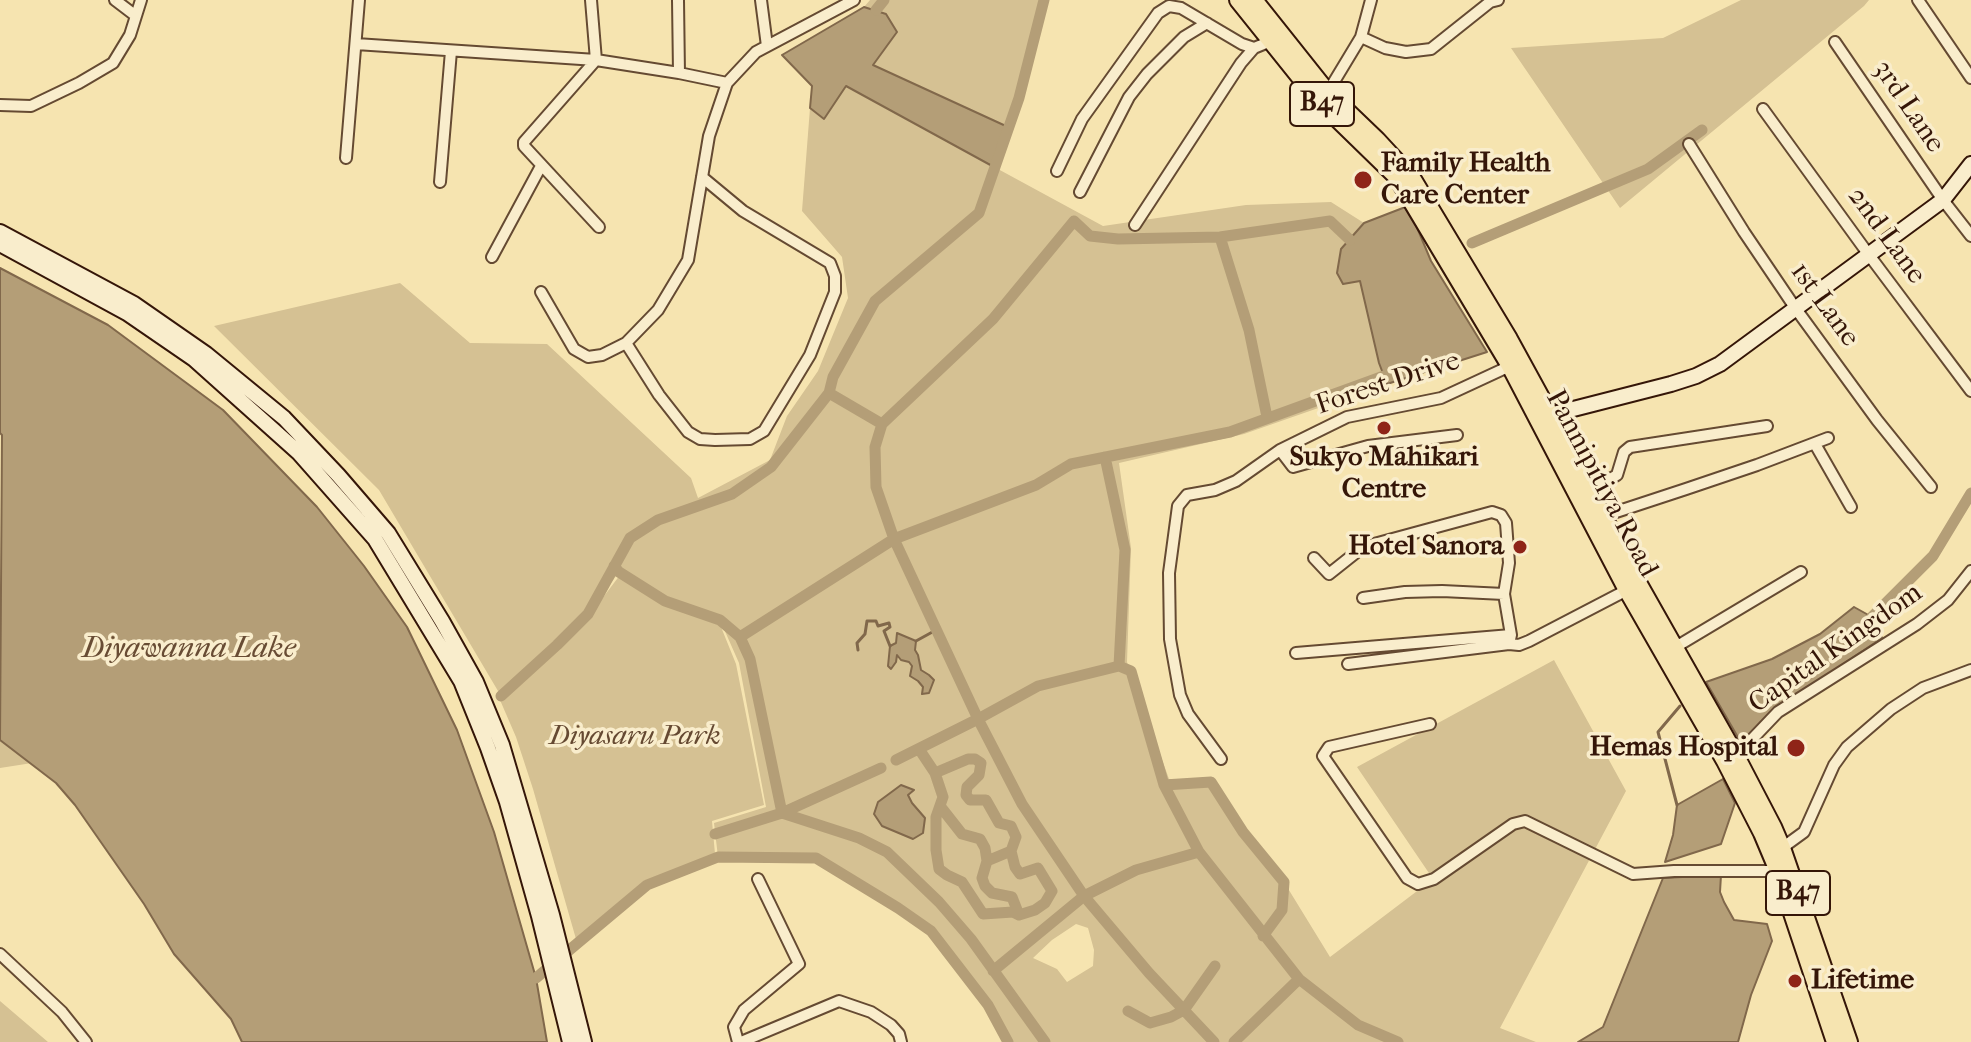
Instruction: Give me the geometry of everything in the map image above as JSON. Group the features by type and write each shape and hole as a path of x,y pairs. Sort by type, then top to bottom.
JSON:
{"main road":[{"name":"Pannipitiya Road","path":"1238,0 1271,41 1397,177 1589,491 1782,848 1845,1039"},
{"name":"Pannipitiya Road","path":"1254,0 1324,97 1377,140 1412,178 1509,339 1627,590 1731,758 1845,1039"},
{"path":"1544,416 1671,384 1720,364 1943,200 1971,164"},
{"path":"0,232 134,304 206,354 284,418 388,533 476,682 502,745 561,975 584,1042"},
{"path":"0,244 127,313 194,359 299,453 375,539 461,681 488,748 552,937"},
{"path":"561,975 570,1042"}],"street":[{"path":"115,0 136,16"},
{"path":"0,105 31,106 113,63 130,35 141,0"},
{"path":"346,158 359,0"},
{"path":"591,0 596,60 524,142 526,150 599,227"},
{"path":"678,0 679,73"},
{"path":"761,0 767,46"},
{"path":"541,292 574,349 588,357 602,355 626,343 658,310 688,260 709,136 727,83 756,52 854,0"},
{"path":"1324,97 1361,37 1371,0"},
{"path":"1361,37 1385,48 1406,52 1431,49 1490,2 1498,0"},
{"path":"1918,0 1971,78"},
{"path":"1057,171 1082,119 1158,13 1169,6 1181,8 1254,48"},
{"path":"1080,192 1129,97 1184,37 1207,23"},
{"path":"1135,225 1241,63 1254,48 1271,41"},
{"name":"3rd Lane","path":"1835,42 1971,236"},
{"path":"356,44 596,60 727,83"},
{"path":"440,182 451,51"},
{"name":"2nd Lane","path":"1763,109 1971,391"},
{"name":"1st Lane","path":"1689,144 1796,309 1877,420 1931,487"},
{"path":"492,257 541,166"},
{"path":"626,343 659,395 688,432 700,439 715,440 750,439 764,431 810,355 835,292 835,276 830,263 743,211 702,177"},
{"name":"Forest Drive","path":"1221,759 1188,714 1180,695 1170,639 1169,573 1178,506 1187,495 1215,490 1236,481 1280,450 1347,417 1441,398 1510,366"},
{"path":"1589,491 1617,475 1624,452 1630,447 1767,426"},
{"name":"Forest Drive","path":"1280,450 1293,467 1368,446 1457,435"},
{"path":"1601,514 1613,513 1828,438"},
{"path":"1815,444 1851,507"},
{"path":"1314,558 1329,574 1363,547 1492,512 1501,515 1506,523 1509,567 1504,594 1510,639"},
{"name":"Capital Kingdom","path":"1731,758 1778,712 1917,624 1948,600 1971,571"},
{"path":"1674,648 1801,572"},
{"path":"1296,653 1510,639 1519,645 1627,590"},
{"path":"1363,598 1429,591 1504,594"},
{"path":"1348,664 1510,639"},
{"path":"1782,848 1804,832 1834,765 1847,747 1891,709 1923,688 1971,670"},
{"path":"1430,724 1329,747 1323,756 1407,878 1418,884 1434,879 1513,824 1525,821 1633,874 1778,871"},
{"path":"758,879 799,964 744,1010 734,1027 739,1042 839,1001 871,1012 891,1025 901,1042"},
{"path":"0,954 62,1012 86,1042"}],"green space":[{"path":"870,0 1045,0 1019,98 1008,127 873,65 885,14 864,7"},
{"path":"1741,0 1869,0 1620,208 1511,48 1663,38"},
{"path":"845,86 1103,226 1246,205 1331,202 1364,223 1341,249 1360,281 1379,363 1387,384 1244,434 1119,463 1131,548 1127,662 1169,779 1211,782 1243,832 1284,882 1330,957 1433,879 1357,767 1554,660 1626,791 1500,1028 1536,1042 1008,1042 988,1005 946,948 931,931 898,908 816,858 718,857 714,823 766,807 739,663 720,620 665,601 619,572 588,614 501,696 379,490 214,326 400,283 470,343 547,344 691,478 698,498 770,460 787,416 818,371 848,298 842,257 802,211 810,108 824,119","holes":["896,643 918,655 921,670 929,675 923,687 912,672 912,665 896,654 888,666","901,785 913,791 908,795 925,818 913,839 882,826","1076,924 1088,928 1094,950 1093,966 1067,982 1057,969 1033,958"]},
{"name":"Diyasaru Park","path":"620,575 664,603 719,622 736,664 764,805 712,821 715,854 645,881 576,939 533,789 500,700 589,616"},
{"path":"0,740 32,763 0,768"},
{"path":"0,1001 48,1042 0,1042"}],"water":[{"path":"864,7 886,14 897,32 873,65 1008,127 994,167 846,86 824,119 810,108 812,86 782,55"},
{"path":"1408,206 1431,261 1487,352 1387,384 1379,363 1360,281 1343,284 1337,273 1341,249 1364,223"},
{"name":"Diyawanna Lake","path":"0,268 108,325 223,410 317,507 364,566 407,627 457,730 494,832 536,978 547,1042 242,1042 231,1019 174,954 144,904 75,805 56,783 0,740"},
{"path":"1854,607 1872,617 1882,638 1779,707 1743,746 1706,682 1772,659 1820,634"},
{"path":"897,633 916,641 915,650 921,670 934,680 929,693 922,694 923,687 910,676 912,666 909,662 897,655 891,669 888,666 890,646 896,643"},
{"path":"1723,779 1735,803 1721,844 1665,862 1677,805"},
{"path":"901,785 914,790 908,795 925,818 923,833 913,839 882,826 874,814 878,802"},
{"path":"1721,875 1720,892 1734,920 1767,924 1772,941 1751,995 1738,1042 1578,1042 1603,1027 1663,878"}],"waterway":[{"path":"876,10 884,0"},
{"path":"501,696 588,614 630,538 658,520 732,494 771,467 829,393 833,377 875,301 979,213 1019,98 1044,0"},
{"path":"1472,243 1648,169 1702,130"},
{"path":"1214,1042 1149,973 1084,896 1022,804 978,719 894,539 876,487 875,447 882,424 993,319 1074,221 1090,236 1118,239 1220,237 1330,221 1350,240"},
{"path":"1220,237 1249,330 1267,417"},
{"path":"740,637 894,539 1036,485 1071,464 1230,432 1384,376"},
{"path":"829,393 882,424"},
{"path":"1105,457 1125,550 1119,666"},
{"path":"1872,617 1933,556 1971,493"},
{"path":"614,566 665,601 720,620 740,637 750,659 782,813 859,838 887,852 939,902 971,939 1045,1042"},
{"path":"858,650 857,643 865,634 867,621 876,621 878,626 889,623 890,627 884,631 890,646"},
{"path":"916,641 936,630"},
{"path":"896,760 1038,686 1119,666 1131,671 1164,785 1199,852 1299,979 1358,1025 1398,1042"},
{"path":"1677,805 1658,732 1680,706"},
{"path":"919,749 935,773 943,797 936,817 939,869 962,882 983,914 1013,912 1019,915 1045,903 1052,891 1038,868 1020,874 1015,867 1011,851 1016,837 1011,826 999,823 986,800 970,800 966,795 967,787 979,775 981,763 968,759 935,773"},
{"path":"715,834 782,813 881,768"},
{"path":"1164,785 1211,782 1243,832 1284,882 1282,910 1263,936"},
{"path":"940,806 962,834 980,839 987,861 982,878 985,886 992,893 1012,897 1019,915"},
{"path":"987,861 1011,851"},
{"path":"993,971 1084,896 1136,870 1199,852"},
{"path":"536,978 647,885 718,857 816,858 931,931 988,1005 1008,1042"},
{"path":"1128,1011 1150,1023 1171,1017 1184,1010 1215,966"},
{"path":"1234,1042 1299,979"}],"place":[{"name":"Family Health Care Center","path":"1363,180"},
{"name":"Sukyo Mahikari Centre","path":"1384,428"},
{"name":"Hotel Sanora","path":"1520,547"},
{"name":"Hemas Hospital","path":"1796,748"},
{"name":"Lifetime","path":"1795,981"}]}
